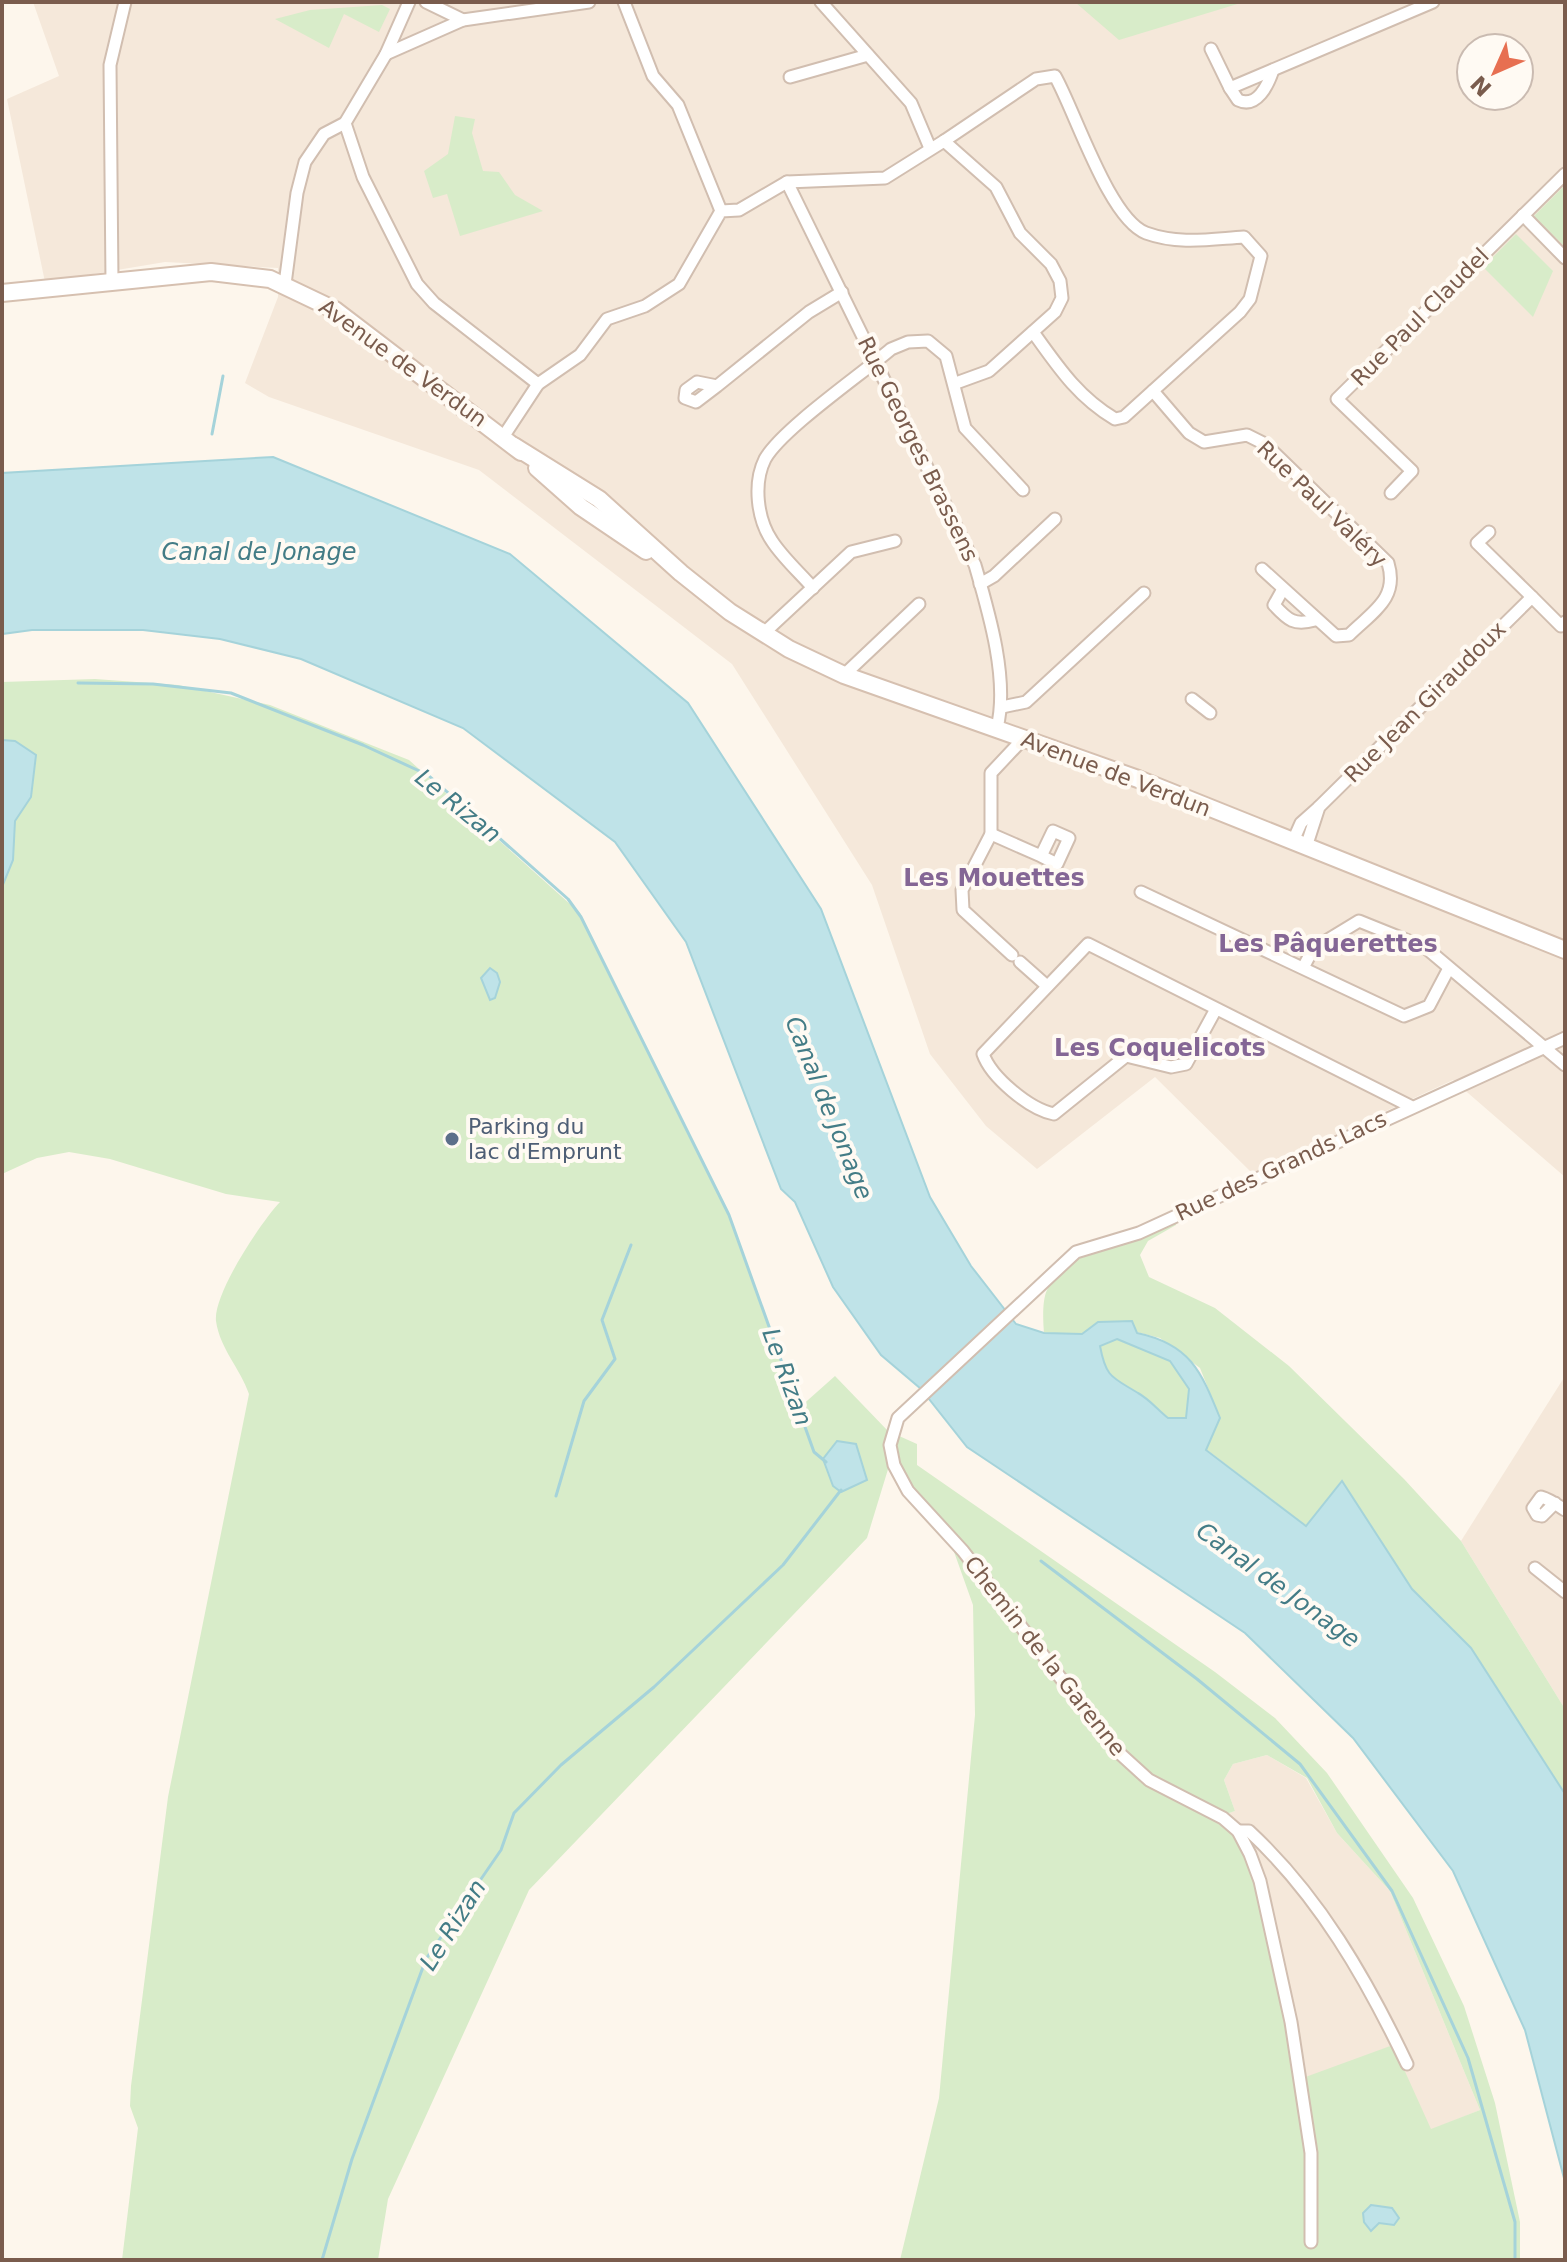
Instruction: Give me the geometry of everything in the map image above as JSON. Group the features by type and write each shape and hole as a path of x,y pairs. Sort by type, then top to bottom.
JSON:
{"main road":[{"name":"Avenue de Verdun","path":"2,293 211,272 241,274 285,284 335,310 509,442 581,507 764,633 844,675 1138,779 1565,950"}],"street":[{"path":"112,282 110,65 125,2"},
{"path":"285,284 297,193 305,162 324,134 345,123 386,54 409,2"},
{"path":"426,2 463,20"},
{"path":"386,54 463,20 589,2"},
{"path":"624,2 653,76 678,105 721,211"},
{"path":"821,2 911,103 930,148"},
{"path":"1230,88 1433,2"},
{"path":"1211,49 1238,100 1251,101 1261,94 1273,70"},
{"path":"790,77 868,55"},
{"path":"721,211 739,210 787,182 885,178 1036,79 1055,76 1072,106 1084,142 1129,221 1143,232 1169,239 1193,241 1244,237 1261,256 1250,299 1240,312 1124,417 1115,419 1074,389 1033,332"},
{"path":"345,123 363,177 417,284 434,303 538,384"},
{"path":"944,141 996,187 1020,233 1051,264 1060,281 1062,298 1055,312 983,375 956,383"},
{"name":"Rue Paul Claudel","path":"1391,493 1412,471 1337,399 1565,174"},
{"name":"Rue Georges Brassens","path":"787,182 951,512 980,584 992,622 1002,707 997,728"},
{"path":"509,442 538,384 580,355 607,319 645,306 679,284 721,211"},
{"path":"1523,215 1565,258"},
{"path":"717,386 809,312 842,292"},
{"path":"813,588 772,541 761,520 759,474 767,455 786,436 876,362 908,342 928,341 946,356 956,383 965,428 1023,490"},
{"name":"Rue Paul Valéry","path":"1153,391 1189,433 1204,442 1247,435 1265,444 1388,563 1393,579 1391,593 1349,635 1336,636 1262,569"},
{"path":"980,584 994,576 1055,519"},
{"path":"1489,532 1477,543 1561,626 1565,622"},
{"path":"764,633 851,552 895,541"},
{"name":"Rue Paul Valéry","path":"1283,589 1274,605 1289,621 1299,625 1315,620"},
{"path":"1002,707 1026,702 1144,593"},
{"name":"Rue Jean Giraudoux","path":"1300,844 1301,823 1532,597"},
{"path":"844,675 919,604"},
{"path":"1192,699 1210,713"},
{"path":"1023,739 991,773 991,834 962,890 963,910 1047,986"},
{"path":"991,834 1041,856"},
{"path":"1141,892 1304,966 1404,1016 1429,1006 1448,970"},
{"path":"1304,966 1313,949 1359,921 1426,948 1448,970 1565,1065"},
{"path":"1216,1009 1186,1064 1171,1067 1126,1056 1054,1114 1041,1111 988,1068 983,1054 1088,944 1410,1106"},
{"name":"Rue des Grands Lacs","path":"905,1412 1076,1252 1139,1233 1410,1106 1565,1038"},
{"name":"Chemin de la Garenne","path":"905,1412 893,1429 890,1445 894,1465 908,1491 963,1551 1131,1767 1149,1780 1223,1818 1238,1831 1249,1831 1304,1889 1377,2002 1407,2064"},
{"path":"1535,1568 1565,1592"},
{"path":"1238,1831 1260,1881 1291,2022 1311,2153 1311,2242"}],"shaded area":[{"path":"33,2 1565,2 1565,1177 1453,1080 1252,1173 1155,1077 1037,1169 986,1126 930,1054 872,885 732,664 479,470 269,397 245,383 278,297 278,268 165,262 45,282 7,99 59,76"},
{"path":"1565,1376 1565,1709 1461,1541"},
{"path":"1267,1755 1306,1778 1337,1833 1390,1891 1480,2110 1431,2130 1300,2079 1225,1814 1235,1811 1224,1780 1233,1764"}],"green space":[{"path":"1075,2 1244,2 1119,40"},
{"path":"382,5 390,9 379,32 344,14 329,48 275,19 310,10"},
{"path":"455,116 475,119 472,133 483,171 499,172 515,195 543,211 460,236 447,194 433,198 424,171 448,154"},
{"path":"1565,185 1565,247 1534,216"},
{"path":"1516,234 1553,271 1533,317 1483,267"},
{"path":"95,679 178,685 270,705 409,760 580,913 730,1217 799,1408 835,1376 888,1431 917,1444 917,1465 1215,1672 1275,1718 1327,1773 1413,1898 1464,2006 1495,2103 1520,2222 1520,2260 900,2260 939,2098 975,1715 973,1605 953,1549 904,1494 889,1466 867,1538 529,1890 388,2199 378,2260 122,2260 138,2128 130,2106 131,2086 168,1797 249,1394 218,1331 217,1309 240,1259 280,1202 226,1194 110,1159 69,1152 37,1158 2,1174 2,887 13,860 15,821 31,797 15,741 2,740 2,682","holes":["1267,1755 1307,1778 1337,1833 1390,1891 1480,2110 1431,2129 1393,2045 1300,2079 1246,1839 1226,1814 1235,1811 1224,1780 1233,1764"]},
{"path":"1177,1219 1176,1225 1148,1241 1140,1255 1149,1277 1215,1308 1289,1366 1404,1479 1461,1541 1565,1709 1565,1794 1471,1648 1412,1589 1342,1481 1306,1526 1206,1449 1220,1418 1200,1368 1160,1338 1098,1322 1082,1334 1044,1333 1047,1290 1070,1262 1123,1236"},
{"path":"1117,1339 1170,1361 1189,1389 1186,1419 1168,1419 1146,1398 1112,1375 1105,1364 1100,1345"}],"water":[{"name":"Canal de Jonage","path":"273,457 510,554 688,703 821,909 930,1197 971,1266 1016,1324 1044,1333 1082,1334 1098,1322 1132,1321 1137,1333 1170,1344 1182,1352 1199,1373 1220,1418 1206,1450 1306,1526 1342,1481 1412,1589 1471,1648 1565,1794 1565,2182 1525,2030 1453,1871 1353,1738 1245,1633 967,1447 921,1389 881,1355 833,1287 795,1202 781,1189 686,942 615,842 463,728 301,659 220,639 143,630 32,630 2,634 2,473","holes":["1117,1339 1170,1361 1189,1389 1186,1418 1168,1418 1146,1398 1116,1380 1105,1365 1100,1346"]},
{"path":"2,740 15,741 36,755 31,797 15,821 13,860 2,887"},
{"path":"490,968 497,973 500,982 495,998 490,1000 481,978"},
{"path":"837,1441 856,1444 867,1480 841,1492 833,1486 823,1459"},
{"path":"1371,2205 1392,2208 1399,2218 1394,2225 1379,2223 1371,2231 1364,2222 1363,2213"}],"waterway":[{"path":"212,434 223,376"},
{"name":"Le Rizan","path":"78,683 153,684 231,693 363,745 428,775 568,899 581,917 729,1215 814,1452 826,1462"},
{"path":"556,1496 584,1401 615,1359 602,1320 631,1245"},
{"name":"Le Rizan","path":"322,2260 352,2159 426,1959 501,1850 514,1813 561,1765 654,1687 783,1565 841,1490"},
{"path":"1041,1561 1197,1679 1300,1764 1392,1891 1468,2058 1515,2222 1515,2260"}],"place":[{"name":"Parking du lac d'Emprunt","path":"452,1139"}],"district":[{"name":"Les Mouettes","path":"994,878"},
{"name":"Les Pâquerettes","path":"1328,944"},
{"name":"Les Coquelicots","path":"1160,1048"}]}
